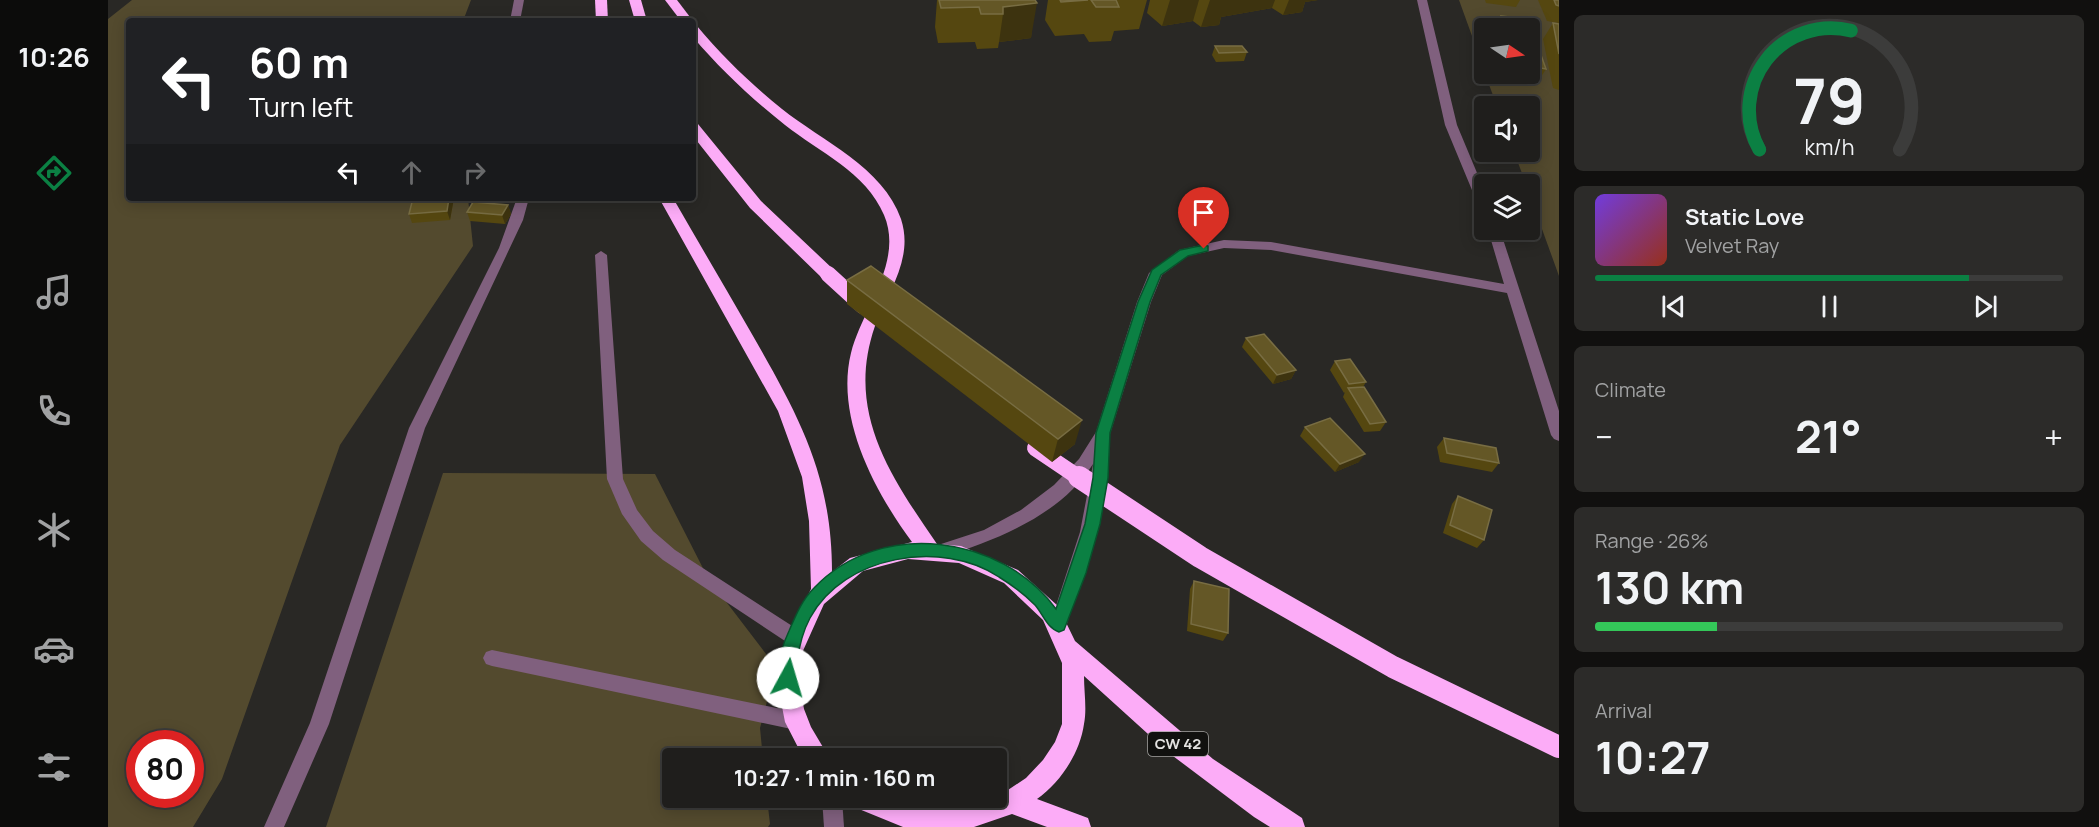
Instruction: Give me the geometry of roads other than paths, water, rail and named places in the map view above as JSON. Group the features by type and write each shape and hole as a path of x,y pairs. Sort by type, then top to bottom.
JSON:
{"highway":[{"path":"601,0 602,18"},
{"path":"635,0 640,18"},
{"path":"671,0 685,18"},
{"path":"696,32 756,94 865,178 887,204 895,227 897,250 894,266 866,328 858,381 861,410 867,440 886,485 907,522 937,549"},
{"path":"696,131 746,195 782,234 887,328"},
{"path":"668,201 788,411 800,438 819,506 822,547 821,591"},
{"path":"1016,432 1044,454 1200,557 1393,667 1559,747"},
{"path":"810,748 796,721 789,692 788,674 794,637 805,613 821,591 859,564 881,555 937,549 972,556 998,567 1021,582 1042,601 1059,624 1071,650 1077,678 1077,706 1071,735 1058,761 1039,784 983,821 918,818 883,808"},
{"name":"CW 42","path":"1071,650 1201,765 1254,805 1293,827"},
{"path":"1013,802 1079,827"}],"street":[{"path":"516,18 519,0"},
{"path":"1422,0 1451,125 1474,180"},
{"path":"274,827 319,724 417,428 509,239 522,201"},
{"path":"1497,240 1559,435"},
{"path":"937,549 989,536 1027,515 1060,490 1085,463 1103,433 1144,302 1156,273 1184,253 1224,244 1271,246 1513,291"},
{"path":"601,255 615,479 621,497 630,514 647,536 669,555 794,637"},
{"path":"1059,624 1078,573 1092,524 1101,478 1103,433"},
{"path":"492,658 796,721"},
{"path":"833,808 834,827"}]}
